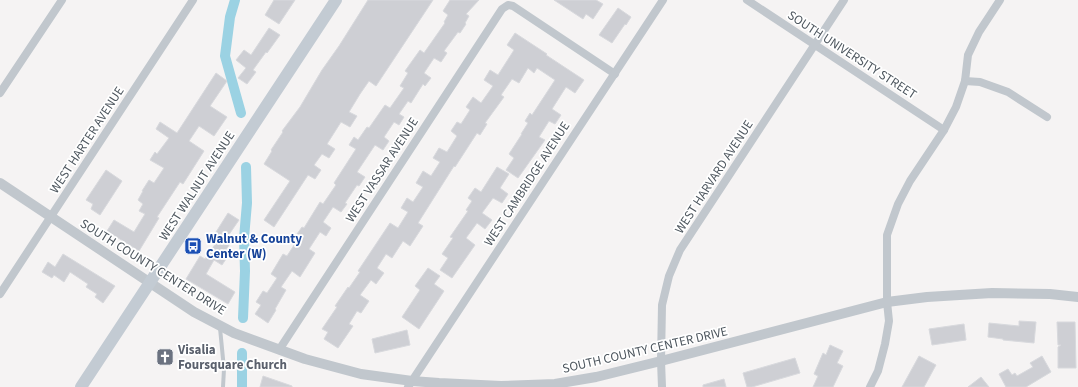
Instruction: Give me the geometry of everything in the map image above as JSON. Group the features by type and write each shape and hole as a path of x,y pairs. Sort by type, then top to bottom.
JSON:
{"main road":[{"name":"WEST WALNUT AVENUE","path":"82,387 333,1"}],"street":[{"path":"0,92 62,0"},
{"name":"WEST HARTER AVENUE","path":"0,294 193,0"},
{"name":"WEST CAMBRIDGE AVENUE","path":"410,384 663,0"},
{"name":"SOUTH UNIVERSITY STREET","path":"747,0 944,130"},
{"name":"WEST HARVARD AVENUE","path":"662,387 662,305 669,276 680,250 844,0"},
{"path":"870,387 878,371 889,321 887,302 887,235 898,204 910,181 944,130 956,107 965,81 968,55 979,32 1000,0"},
{"name":"WEST VASSAR AVENUE","path":"279,350 502,9 508,5 513,6 615,74"},
{"path":"965,81 980,82 1008,92 1047,118"},
{"name":"SOUTH COUNTY CENTER DRIVE","path":"0,183 194,312 234,333 305,359 361,374 410,384 439,383 500,386 554,386 661,361 887,302 927,297 992,293 1050,294 1078,297"}],"lane":[{"path":"219,325 224,369 223,387"}],"building":[{"path":"274,0 295,0 279,24 265,15"},
{"path":"368,0 433,0 376,86 369,81 360,94 349,112 357,116 350,127 341,122 327,144 335,149 329,158 322,154 314,165 321,170 315,179 308,175 274,227 264,220 290,181 264,164 283,132 282,131 300,107 322,70"},
{"path":"450,0 479,0 466,14 469,16 465,23 466,24 444,51 447,53 441,62 434,58 424,73 431,78 425,86 423,84 411,103 408,101 399,114 404,117 399,125 394,122 384,137 389,141 383,150 375,145 357,172 365,177 359,186 357,185 345,203 347,204 341,212 333,207 323,222 331,228 326,236 320,232 309,249 315,253 300,277 292,271 281,287 286,290 268,323 255,314 261,305 256,302 263,291 267,293 277,278 271,274 283,254 287,256 300,236 297,234 302,227 304,228 320,202 323,204 336,185 334,183 356,149 349,145 354,137 358,140 367,127 369,128 385,105 390,108 404,88 400,86 408,73 405,71 420,50 424,53 445,23 444,22 448,15 443,11"},
{"path":"554,0 596,0 603,4 593,19 586,14 583,19"},
{"path":"618,8 631,17 612,43 599,35"},
{"path":"269,28 280,35 253,70 256,72 247,84 238,78 246,68 236,60 244,50 251,55"},
{"path":"515,33 584,80 575,93 566,87 552,109 561,115 555,124 549,121 539,137 545,140 518,178 506,170 514,158 509,154 528,123 525,121 530,113 532,115 555,80 537,68 534,73 528,68 519,83 512,79 501,95 504,97 485,123 487,124 480,135 477,133 418,223 423,226 410,246 403,241 392,258 386,254 377,268 384,273 376,284 371,280 360,295 369,301 361,313 357,311 349,324 353,326 338,348 324,339 328,332 322,329 337,307 335,306 360,272 358,271 390,223 398,228 408,212 401,208 407,198 413,202 423,187 416,183 423,171 431,176 440,162 433,158 439,148 447,152 457,136 451,131 457,122 461,124 470,110 466,107 473,97 481,103 493,86 484,80 490,70 498,75 514,50 507,45"},
{"path":"216,73 227,81 210,106 227,117 214,136 199,126 189,141 204,151 183,184 180,182 157,217 159,218 139,251 107,231 114,220 134,232 145,214 139,211 143,204 138,200 142,191 149,180 154,183 164,168 150,160 155,152 157,154 169,138 156,129 160,122 177,133"},
{"path":"497,167 509,174 500,188 508,194 502,203 493,198 482,213 492,220 485,229 477,223 466,238 475,245 452,278 440,270 448,258 442,254 453,238 450,237 468,211 466,210 472,201 468,198 475,188 481,192"},
{"path":"106,170 122,181 100,215 91,209 93,204 86,200"},
{"path":"228,213 239,220 228,236 233,239 224,253 228,256 222,265 214,260 206,274 235,292 228,304 186,279 200,256 205,259 216,243 211,240"},
{"path":"63,254 115,286 103,303 95,297 97,294 86,287 88,284 70,272 64,282 54,275 52,278 42,272 48,262 55,267"},
{"path":"428,268 440,276 434,284 444,291 419,329 402,317 420,290 415,286"},
{"path":"1019,321 1036,322 1034,343 988,337 989,323 1019,326"},
{"path":"1057,322 1075,322 1076,368 1058,368 1058,347 1061,345 1058,345"},
{"path":"964,324 966,340 932,345 929,329"},
{"path":"407,330 410,345 375,353 372,339"},
{"path":"830,345 843,351 837,363 843,366 833,387 813,387 818,376 814,374 823,353 826,355"},
{"path":"919,356 936,365 924,387 902,387"},
{"path":"1042,356 1051,372 1026,387 1006,387 999,374 1008,369 1012,375 1015,373 1017,376 1033,367 1030,363"},
{"path":"795,358 800,373 752,387 747,387 743,373"},
{"path":"263,376 292,386 292,387 260,387"},
{"path":"981,377 989,387 968,387"},
{"path":"724,379 726,387 703,387 703,385"}],"waterway":[{"path":"235,0 230,17 225,56 241,113"},
{"path":"243,318 245,271 244,238 247,203 246,167"},
{"path":"242,353 242,387"}],"place":[{"name":"Walnut & County Center (W)","path":"193,246"},
{"name":"Visalia Foursquare Church","path":"165,357"}]}
